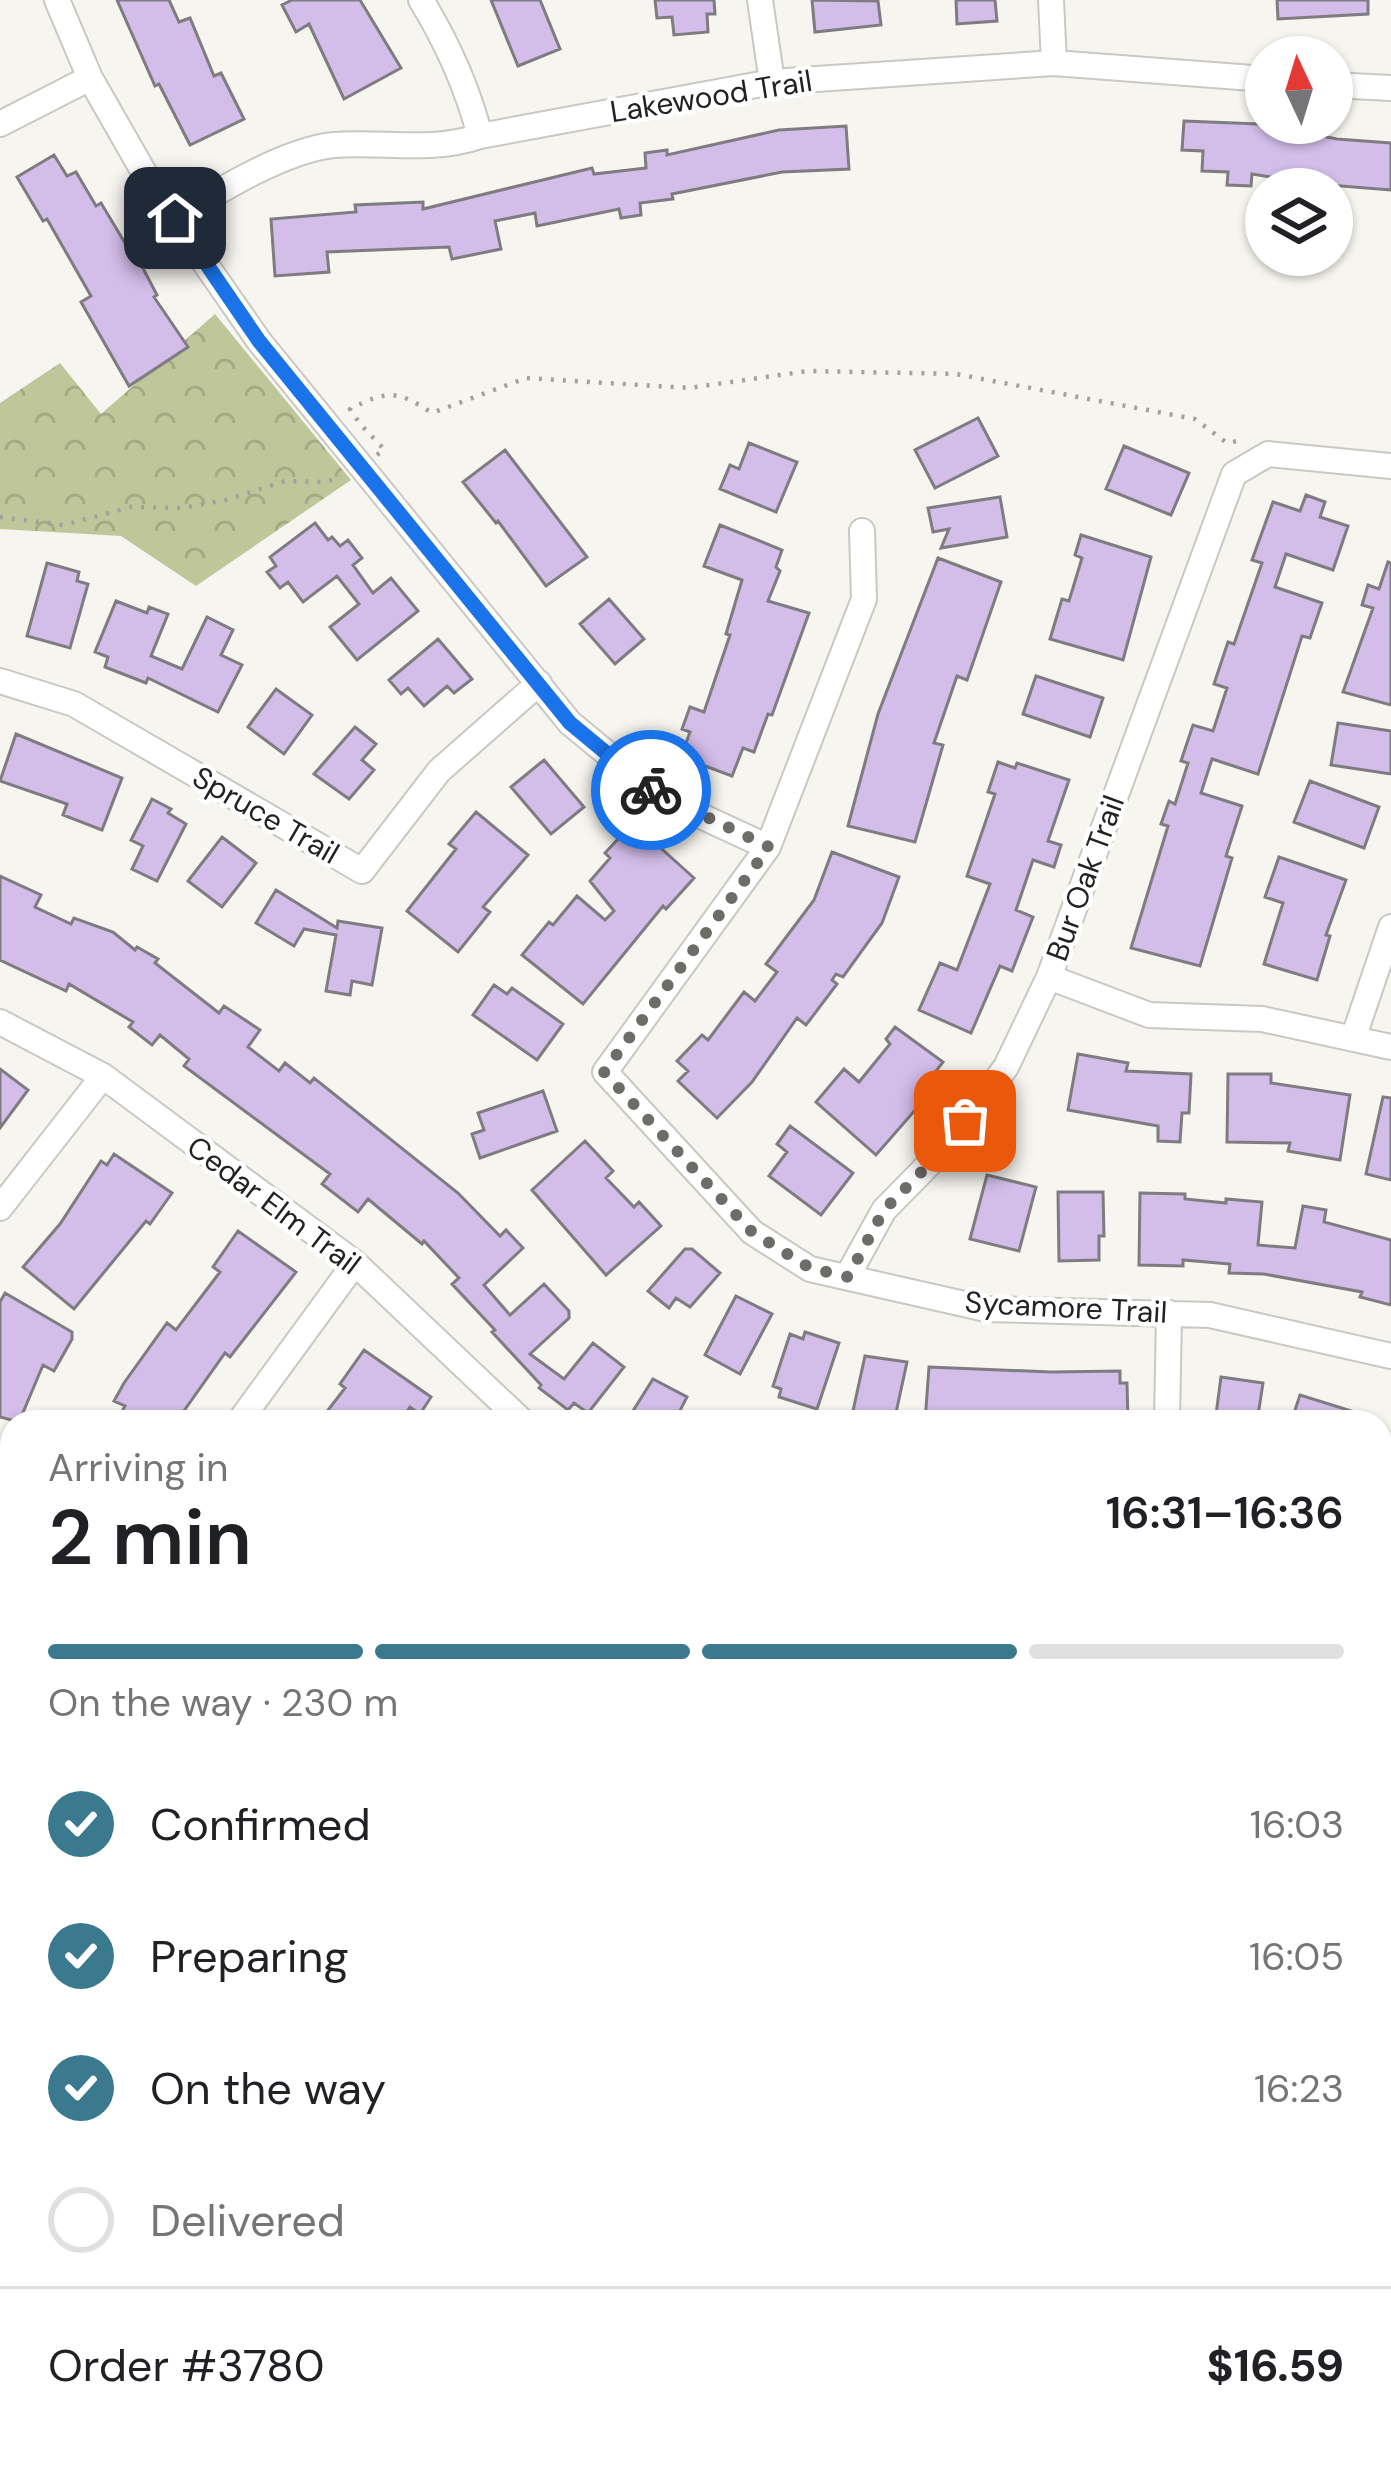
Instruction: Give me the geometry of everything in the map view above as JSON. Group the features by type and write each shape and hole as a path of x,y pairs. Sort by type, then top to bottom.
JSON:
{"street":[{"path":"57,0 91,78 154,190 259,341 570,723 660,796 769,847 863,599 862,531"},
{"path":"421,0 448,44 480,136"},
{"path":"760,0 772,82"},
{"path":"1051,0 1054,63"},
{"name":"Lakewood Trail","path":"175,218 245,175 331,145 450,146 480,136 772,82 1054,63 1245,78"},
{"path":"0,124 91,78"},
{"path":"1353,86 1391,88"},
{"path":"1258,446 1391,466"},
{"name":"Bur Oak Trail","path":"848,1277 884,1210 944,1149 1006,1066 1049,977 1234,474 1258,446"},
{"name":"Spruce Trail","path":"0,681 74,704 362,872 440,771 539,683"},
{"name":"Sycamore Trail","path":"769,847 604,1072 752,1232 810,1268 986,1309 1210,1315 1391,1356"},
{"path":"1353,1039 1391,927"},
{"path":"1049,977 1149,1015 1262,1019 1391,1047"},
{"name":"Cedar Elm Trail","path":"0,1022 103,1076 355,1263 510,1410"},
{"path":"0,1208 103,1076"},
{"path":"248,1410 355,1263"},
{"path":"1167,1410 1169,1313"}],"path":[{"path":"0,518 64,526 131,507 182,508 226,500 285,481 337,480 385,448 350,409 388,394 406,396 432,413 526,378 689,388 808,371 956,374 1195,419 1227,443 1258,446"}],"green space":[{"path":"215,314 351,480 196,586 121,536 0,529 0,403 60,363 101,414"}],"building":[{"path":"117,0 169,0 179,22 190,18 214,76 221,73 244,119 190,145 159,84 155,86"},
{"path":"292,0 360,0 401,68 344,99 309,24 296,32 282,5"},
{"path":"491,0 540,0 560,49 518,66"},
{"path":"655,0 714,0 715,14 707,14 708,32 674,35 672,17 657,18"},
{"path":"812,0 878,1 881,25 815,32"},
{"path":"956,0 995,0 997,21 957,24"},
{"path":"1277,0 1368,0 1368,14 1278,19"},
{"path":"1184,121 1245,123 1245,144 1391,143 1391,190 1353,187 1353,168 1245,168 1245,186 1227,185 1228,172 1202,171 1203,151 1182,150"},
{"path":"846,126 849,169 782,172 672,194 673,199 640,203 641,215 621,218 619,209 537,226 535,213 495,221 501,249 452,259 449,247 327,252 329,272 275,276 271,219 356,212 355,205 423,202 423,209 592,168 594,174 646,168 645,153 667,150 667,155 779,130"},
{"path":"54,155 67,176 76,172 96,206 101,203 188,347 129,386 81,302 91,296 17,177"},
{"path":"978,418 998,456 935,488 915,450"},
{"path":"749,443 797,462 776,512 720,489 730,465 739,469"},
{"path":"1124,446 1189,473 1171,515 1106,489"},
{"path":"505,450 587,557 546,586 463,482"},
{"path":"1306,495 1325,502 1320,517 1348,526 1333,570 1286,554 1275,587 1322,603 1310,638 1302,636 1258,774 1212,759 1201,793 1242,806 1200,966 1131,948 1168,826 1161,824 1169,801 1175,804 1188,763 1181,761 1193,725 1213,731 1227,688 1214,684 1228,642 1234,644 1262,563 1252,560 1273,502 1300,511"},
{"path":"1000,497 1007,537 941,548 949,529 933,532 928,508"},
{"path":"315,523 328,540 332,537 340,546 348,540 362,558 353,565 373,593 391,578 418,611 357,660 330,627 359,604 337,576 303,602 288,582 280,588 267,572 276,566 270,557"},
{"path":"720,525 782,550 776,567 780,571 768,601 809,613 772,715 768,714 754,752 743,748 732,776 681,757 690,732 682,729 690,707 704,712 730,635 726,634 742,580 704,566"},
{"path":"1081,535 1151,557 1123,660 1050,639 1062,599 1069,601 1082,558 1075,555"},
{"path":"938,558 1001,582 967,680 957,676 934,743 943,745 915,842 848,826 878,714"},
{"path":"1388,562 1391,705 1343,692 1373,608 1362,605 1368,585 1379,589"},
{"path":"47,563 79,572 77,581 88,584 70,648 27,636"},
{"path":"609,599 644,639 615,664 580,624"},
{"path":"116,601 147,613 149,607 168,614 151,656 182,669 207,617 233,630 221,655 242,665 218,712 148,678 146,683 105,667 108,657 95,652"},
{"path":"438,639 472,679 454,693 447,686 424,706 408,688 401,694 389,680"},
{"path":"1036,676 1103,698 1090,737 1023,714"},
{"path":"276,689 312,715 284,754 248,727"},
{"path":"1338,723 1391,731 1391,774 1331,765"},
{"path":"355,727 376,744 362,760 374,770 349,799 314,774"},
{"path":"16,734 122,778 102,830 63,815 67,804 0,781"},
{"path":"544,760 584,807 551,834 511,787"},
{"path":"998,762 1015,768 1017,763 1069,780 1048,841 1061,845 1054,867 1033,860 1016,910 1033,917 1012,971 1000,966 971,1033 919,1010 940,963 957,970 990,884 967,876 995,794 988,792"},
{"path":"1310,781 1379,807 1364,848 1294,822"},
{"path":"152,799 186,824 157,881 132,869 143,846 131,840"},
{"path":"476,812 528,855 483,907 490,912 458,952 407,911 456,849 449,844"},
{"path":"633,823 694,878 666,909 663,906 583,1004 522,955 577,896 605,920 614,911 590,881 610,858 605,853"},
{"path":"222,837 256,863 222,907 188,881"},
{"path":"832,852 899,877 882,923 843,977 836,974 832,980 837,984 806,1025 797,1018 752,1082 717,1118 678,1081 688,1071 677,1061 702,1035 708,1040 744,992 755,1001 777,972 766,964 814,900"},
{"path":"1279,857 1346,880 1326,935 1330,936 1317,980 1264,964 1283,903 1265,897"},
{"path":"0,876 41,895 35,907 71,924 74,918 113,932 135,950 158,959 155,963 219,1013 224,1006 260,1030 248,1047 279,1071 285,1063 310,1083 314,1078 458,1193 500,1236 506,1230 523,1248 484,1285 510,1315 544,1284 569,1311 569,1318 530,1354 564,1379 593,1343 624,1367 590,1410 574,1403 568,1410 539,1388 452,1284 459,1278 424,1241 422,1244 368,1199 358,1212 322,1184 330,1174 184,1066 189,1059 160,1035 152,1045 129,1027 133,1022 69,984 66,991 0,960"},
{"path":"276,890 337,928 338,921 382,928 372,985 352,981 350,995 326,991 336,935 304,929 294,946 256,923"},
{"path":"494,985 507,994 512,988 563,1024 537,1060 473,1015"},
{"path":"895,1027 943,1062 919,1093 924,1100 876,1155 816,1102 844,1069 859,1082 890,1044 886,1039"},
{"path":"1078,1054 1128,1063 1126,1071 1191,1074 1189,1113 1182,1113 1180,1142 1158,1141 1158,1126 1068,1110"},
{"path":"0,1069 28,1090 0,1128"},
{"path":"1228,1074 1271,1074 1271,1083 1350,1095 1340,1160 1288,1151 1290,1143 1227,1142"},
{"path":"543,1091 557,1131 480,1158 472,1134 484,1130 478,1113"},
{"path":"1383,1097 1391,1098 1391,1180 1366,1174"},
{"path":"790,1126 853,1173 821,1215 769,1176 787,1152 777,1144"},
{"path":"585,1141 613,1171 606,1178 634,1207 639,1202 661,1226 606,1275 532,1190"},
{"path":"114,1154 172,1193 74,1309 23,1267 60,1224 101,1161 107,1165"},
{"path":"987,1175 1036,1187 1019,1251 970,1239"},
{"path":"1058,1192 1103,1192 1099,1260 1059,1261"},
{"path":"1140,1193 1185,1194 1185,1199 1226,1203 1226,1199 1262,1202 1258,1245 1295,1248 1303,1206 1326,1210 1324,1222 1391,1240 1391,1305 1360,1297 1362,1292 1264,1274 1229,1273 1230,1264 1183,1260 1183,1266 1139,1265"},
{"path":"238,1231 296,1272 230,1357 225,1353 185,1410 123,1410 125,1406 114,1401 124,1383 167,1323 176,1330 220,1272 213,1267"},
{"path":"685,1249 692,1249 720,1273 690,1307 676,1298 669,1308 648,1291"},
{"path":"5,1293 72,1332 54,1371 43,1365 24,1410 0,1410 0,1302"},
{"path":"736,1296 772,1314 740,1374 705,1355"},
{"path":"805,1332 839,1343 817,1409 779,1397 781,1389 773,1386 790,1334 803,1339"},
{"path":"364,1350 431,1397 423,1410 328,1410 345,1388 340,1384"},
{"path":"865,1356 907,1362 897,1410 853,1410"},
{"path":"929,1367 1120,1371 1120,1383 1127,1383 1128,1410 926,1410"},
{"path":"1221,1377 1263,1383 1259,1410 1217,1410"},
{"path":"653,1379 687,1397 680,1410 634,1410"},
{"path":"1300,1395 1348,1410 1295,1410"}],"way so far":[{"path":"651,790 769,847 604,1072 752,1232 810,1268 848,1277 884,1210 965,1121"}],"route":[{"path":"175,218 259,341 570,723 651,790"}]}
